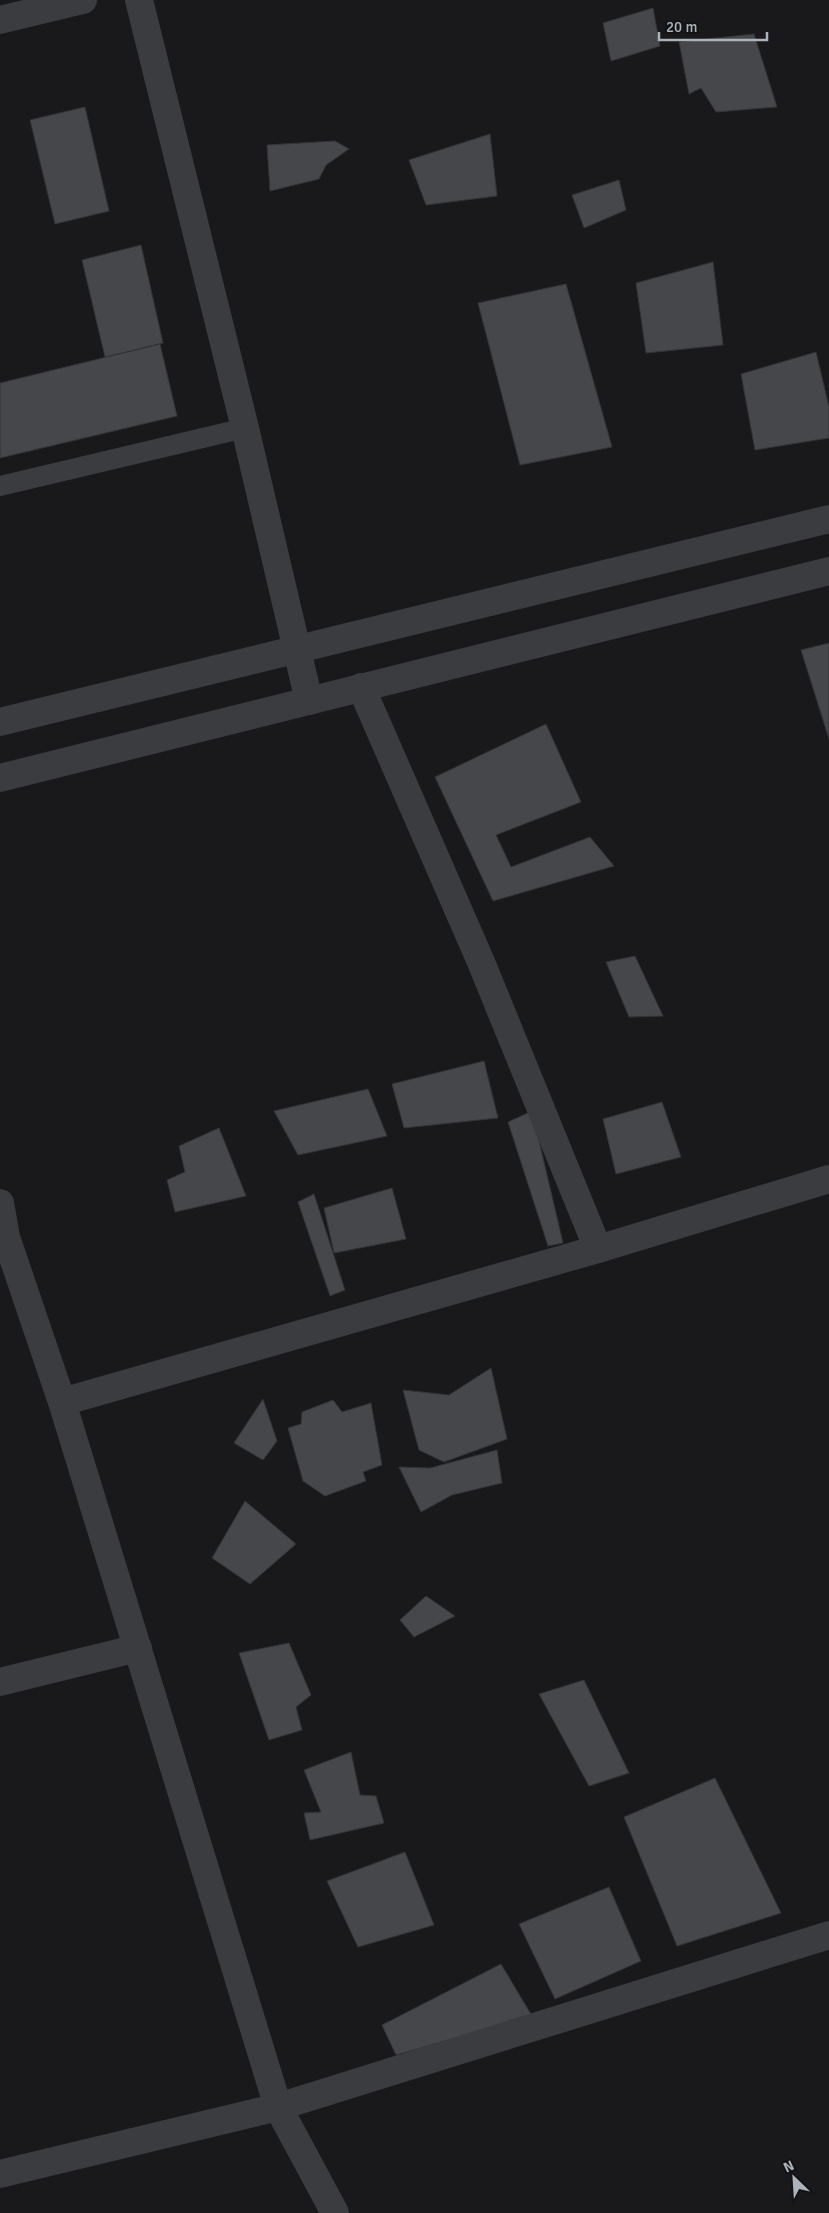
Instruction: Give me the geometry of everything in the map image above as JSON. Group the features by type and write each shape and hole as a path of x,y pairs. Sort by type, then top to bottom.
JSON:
{"street":[{"path":"0,20 83,0"},
{"path":"138,0 246,428 309,702"},
{"path":"0,722 829,519"},
{"path":"0,778 829,571"},
{"path":"361,687 482,962 598,1249"},
{"path":"62,1402 598,1249 829,1179"},
{"path":"0,1204 3,1237 62,1402 278,2107 335,2213"},
{"path":"0,1682 138,1648"},
{"path":"0,2174 278,2107 829,1935"}],"lane":[{"path":"0,486 246,428"}],"building":[{"path":"653,8 660,46 611,61 603,23"},
{"path":"754,34 777,107 716,112 701,88 689,94 679,42"},
{"path":"85,107 109,211 55,224 30,120"},
{"path":"490,134 497,196 426,205 409,160"},
{"path":"335,141 349,149 326,165 319,179 270,191 267,145"},
{"path":"619,180 626,210 584,228 572,195"},
{"path":"141,245 163,343 105,357 82,260"},
{"path":"713,262 723,345 646,353 636,283"},
{"path":"566,284 612,447 520,465 478,303"},
{"path":"160,344 177,416 0,458 0,383"},
{"path":"816,352 829,407 829,438 755,450 741,374"},
{"path":"829,643 829,739 801,650"},
{"path":"546,724 581,802 496,835 511,867 590,837 614,866 493,901 435,777"},
{"path":"635,956 663,1016 629,1017 606,962"},
{"path":"484,1061 498,1118 404,1128 392,1084"},
{"path":"368,1089 387,1136 298,1155 274,1111"},
{"path":"662,1102 681,1157 616,1174 603,1119"},
{"path":"532,1111 563,1243 548,1246 508,1122"},
{"path":"219,1128 246,1196 175,1212 167,1180 185,1172 179,1146"},
{"path":"392,1188 406,1239 334,1253 324,1208"},
{"path":"314,1194 345,1290 330,1296 298,1202"},
{"path":"491,1368 507,1439 444,1462 419,1450 403,1390 449,1395"},
{"path":"263,1399 277,1441 263,1460 234,1443"},
{"path":"333,1400 342,1412 371,1403 382,1465 363,1472 366,1481 325,1496 303,1481 288,1428 301,1424 302,1412"},
{"path":"497,1450 502,1483 452,1495 421,1512 399,1467 430,1468"},
{"path":"245,1501 296,1544 250,1584 212,1558"},
{"path":"426,1596 455,1616 414,1637 400,1620"},
{"path":"289,1643 311,1695 296,1707 302,1730 269,1740 239,1653"},
{"path":"584,1680 629,1773 589,1786 539,1694"},
{"path":"351,1752 360,1795 376,1796 384,1823 310,1840 304,1813 321,1812 304,1770"},
{"path":"715,1778 781,1913 677,1946 624,1817"},
{"path":"405,1852 434,1925 358,1947 327,1881"},
{"path":"609,1887 641,1961 555,1999 519,1924"},
{"path":"501,1964 532,2016 396,2055 382,2025"}]}
